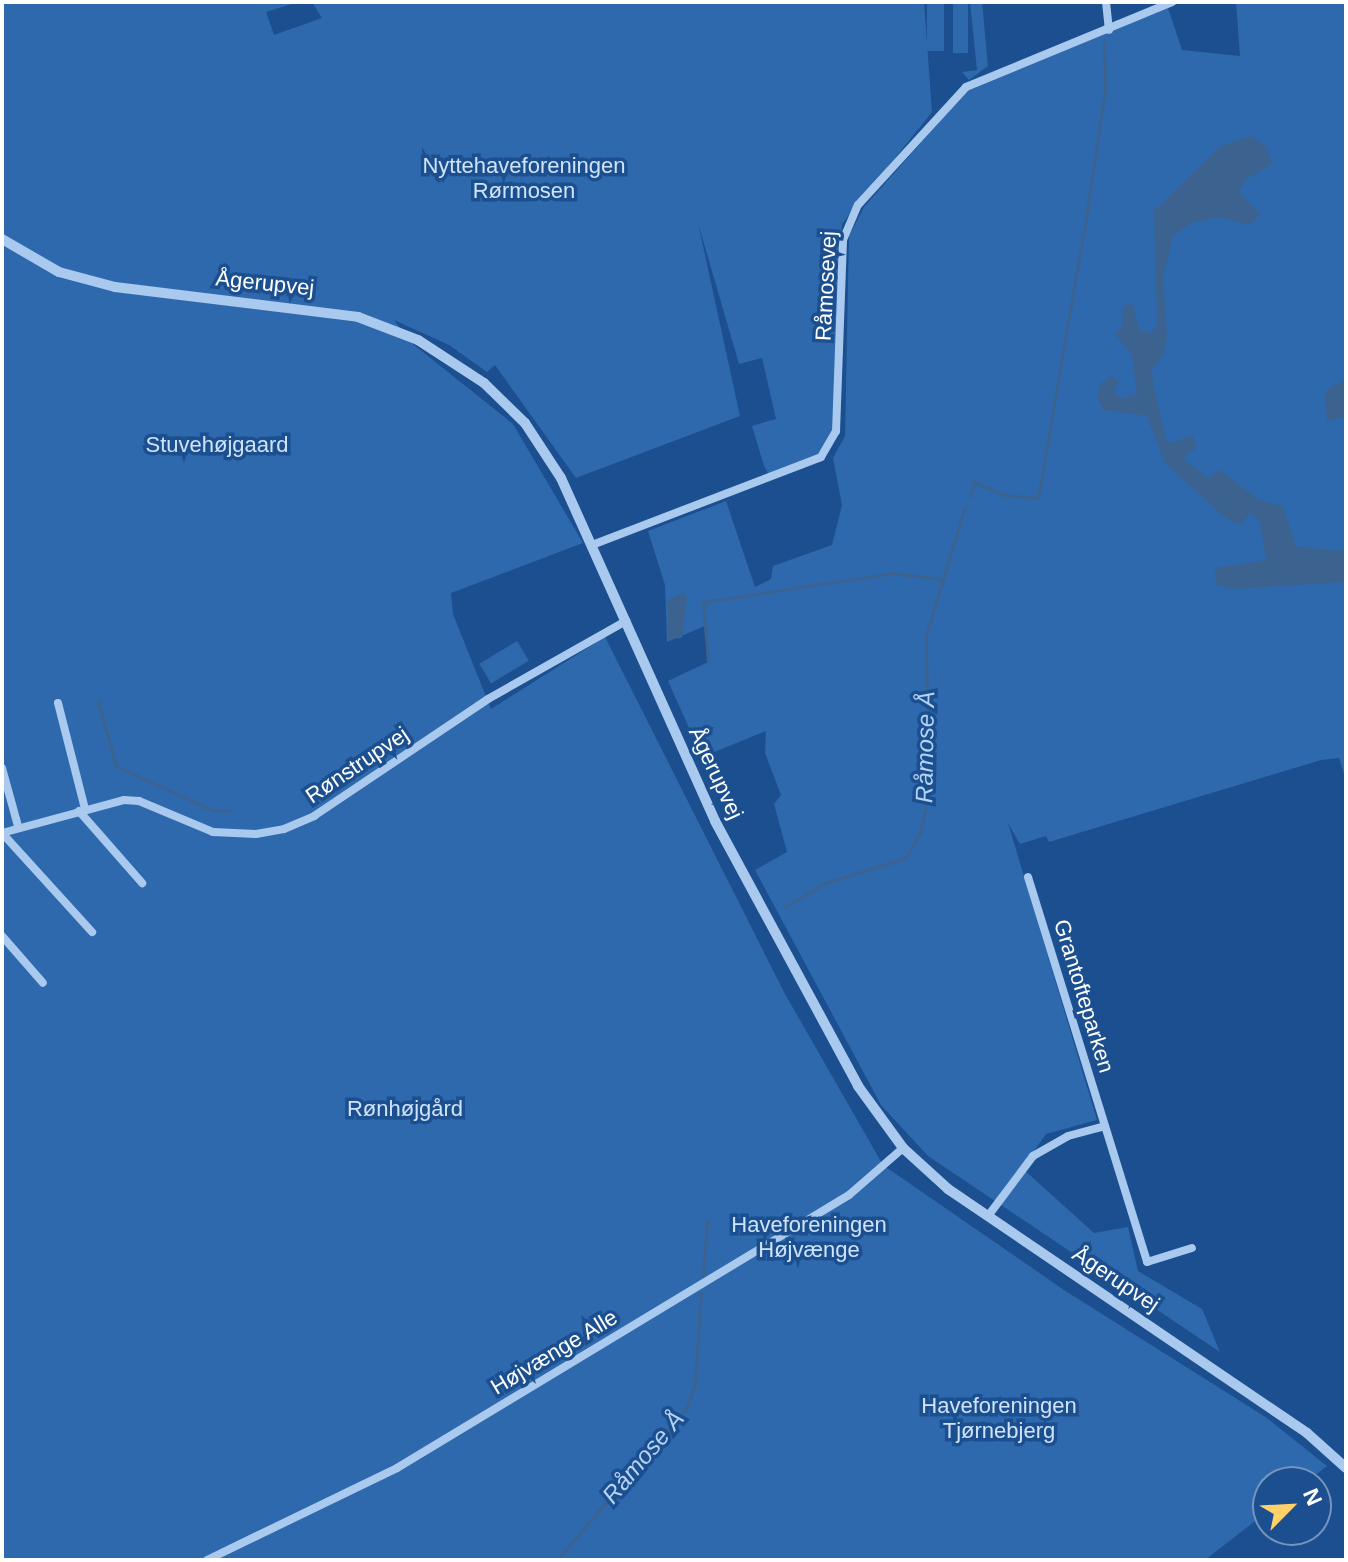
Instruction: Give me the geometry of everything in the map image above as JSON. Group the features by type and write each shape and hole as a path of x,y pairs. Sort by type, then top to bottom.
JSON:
{"street":[{"path":"1106,2 1109,30"},
{"name":"Råmosevej","path":"592,545 821,457 836,431 843,240 858,205 966,87 1172,2"},
{"name":"Ågerupvej","path":"2,239 59,272 94,282 328,311 418,340 484,383 525,423 561,478 715,821 858,1086 903,1148 988,1216 1307,1433 1346,1468"},
{"name":"Rønstrupvej","path":"92,932 2,833 82,810 139,801 200,829 256,834 284,829 314,816 488,699 626,621"},
{"path":"58,703 82,810 142,883"},
{"path":"2,768 18,826"},
{"name":"Grantofteparken","path":"1028,877 1147,1262 1192,1248"},
{"path":"2,936 43,983"},
{"path":"988,1216 1033,1156 1068,1136 1105,1126"},
{"name":"Højvænge Alle","path":"207,1560 397,1468 849,1195 903,1148"}],"green space":[{"path":"2,2 298,2 266,12 274,35 322,18 312,2 924,2 932,112 842,224 832,430 820,454 769,475 764,466 752,426 776,419 762,358 739,364 698,223 740,416 576,478 495,365 487,372 449,345 394,320 414,345 513,424 583,543 451,593 453,614 491,709 605,637 785,994 883,1165 1064,1290 1267,1418 1327,1466 1252,1466 1252,1523 1205,1560 2,1560"},
{"path":"927,2 944,2 944,51 927,51"},
{"path":"953,2 968,2 968,53 953,53"},
{"path":"970,2 982,2 988,66 969,80 962,72 977,70"},
{"path":"1236,2 1346,2 1346,780 1339,758 1321,760 1049,842 1046,836 1020,844 1008,823 1097,1120 1046,1134 1022,1168 1094,1233 1128,1227 1138,1271 1202,1309 1220,1352 928,1156 881,1105 755,870 787,852 774,804 781,795 765,753 766,731 702,757 668,681 708,662 705,626 667,642 665,585 648,531 726,501 755,587 771,579 773,566 832,545 842,505 833,458 845,436 849,236 864,207 967,91 988,79 1168,8 1182,50 1240,56"},
{"path":"517,641 529,661 491,683 479,664"}],"shaded area":[{"path":"1251,136 1267,147 1272,164 1245,180 1239,192 1260,214 1251,225 1218,217 1191,223 1173,236 1163,278 1167,336 1164,355 1152,368 1153,383 1166,439 1172,443 1193,435 1196,448 1183,458 1208,478 1220,470 1259,500 1283,506 1296,547 1346,551 1346,582 1230,589 1216,584 1215,568 1266,560 1260,522 1250,513 1241,525 1227,519 1165,463 1147,416 1103,410 1097,396 1101,383 1112,376 1118,381 1115,393 1122,399 1137,393 1132,355 1114,333 1122,328 1123,307 1132,302 1140,331 1152,333 1157,324 1154,211 1221,146"},
{"path":"1346,380 1346,417 1327,421 1325,396 1330,387"},
{"path":"683,593 687,597 682,638 668,639 668,600"}],"waterway":[{"name":"Råmose Å","path":"1084,231 1105,90 1104,40"},
{"name":"Råmose Å","path":"970,496 974,482 1004,495 1038,498 1083,235"},
{"name":"Råmose Å","path":"785,907 825,883 906,858 920,832 928,798 926,635 965,507"},
{"path":"708,662 703,602 893,573 940,579"},
{"path":"98,701 116,766 212,810 230,811"},
{"name":"Råmose Å","path":"703,1276 707,1220"},
{"name":"Råmose Å","path":"557,1560 686,1408 695,1385 701,1293"}],"park label":[{"name":"Nyttehaveforeningen Rørmosen","path":"524,178"},
{"name":"Stuvehøjgaard","path":"217,445"},
{"name":"Rønhøjgård","path":"405,1109"},
{"name":"Haveforeningen Højvænge","path":"809,1236"},
{"name":"Haveforeningen Tjørnebjerg","path":"999,1418"}]}
